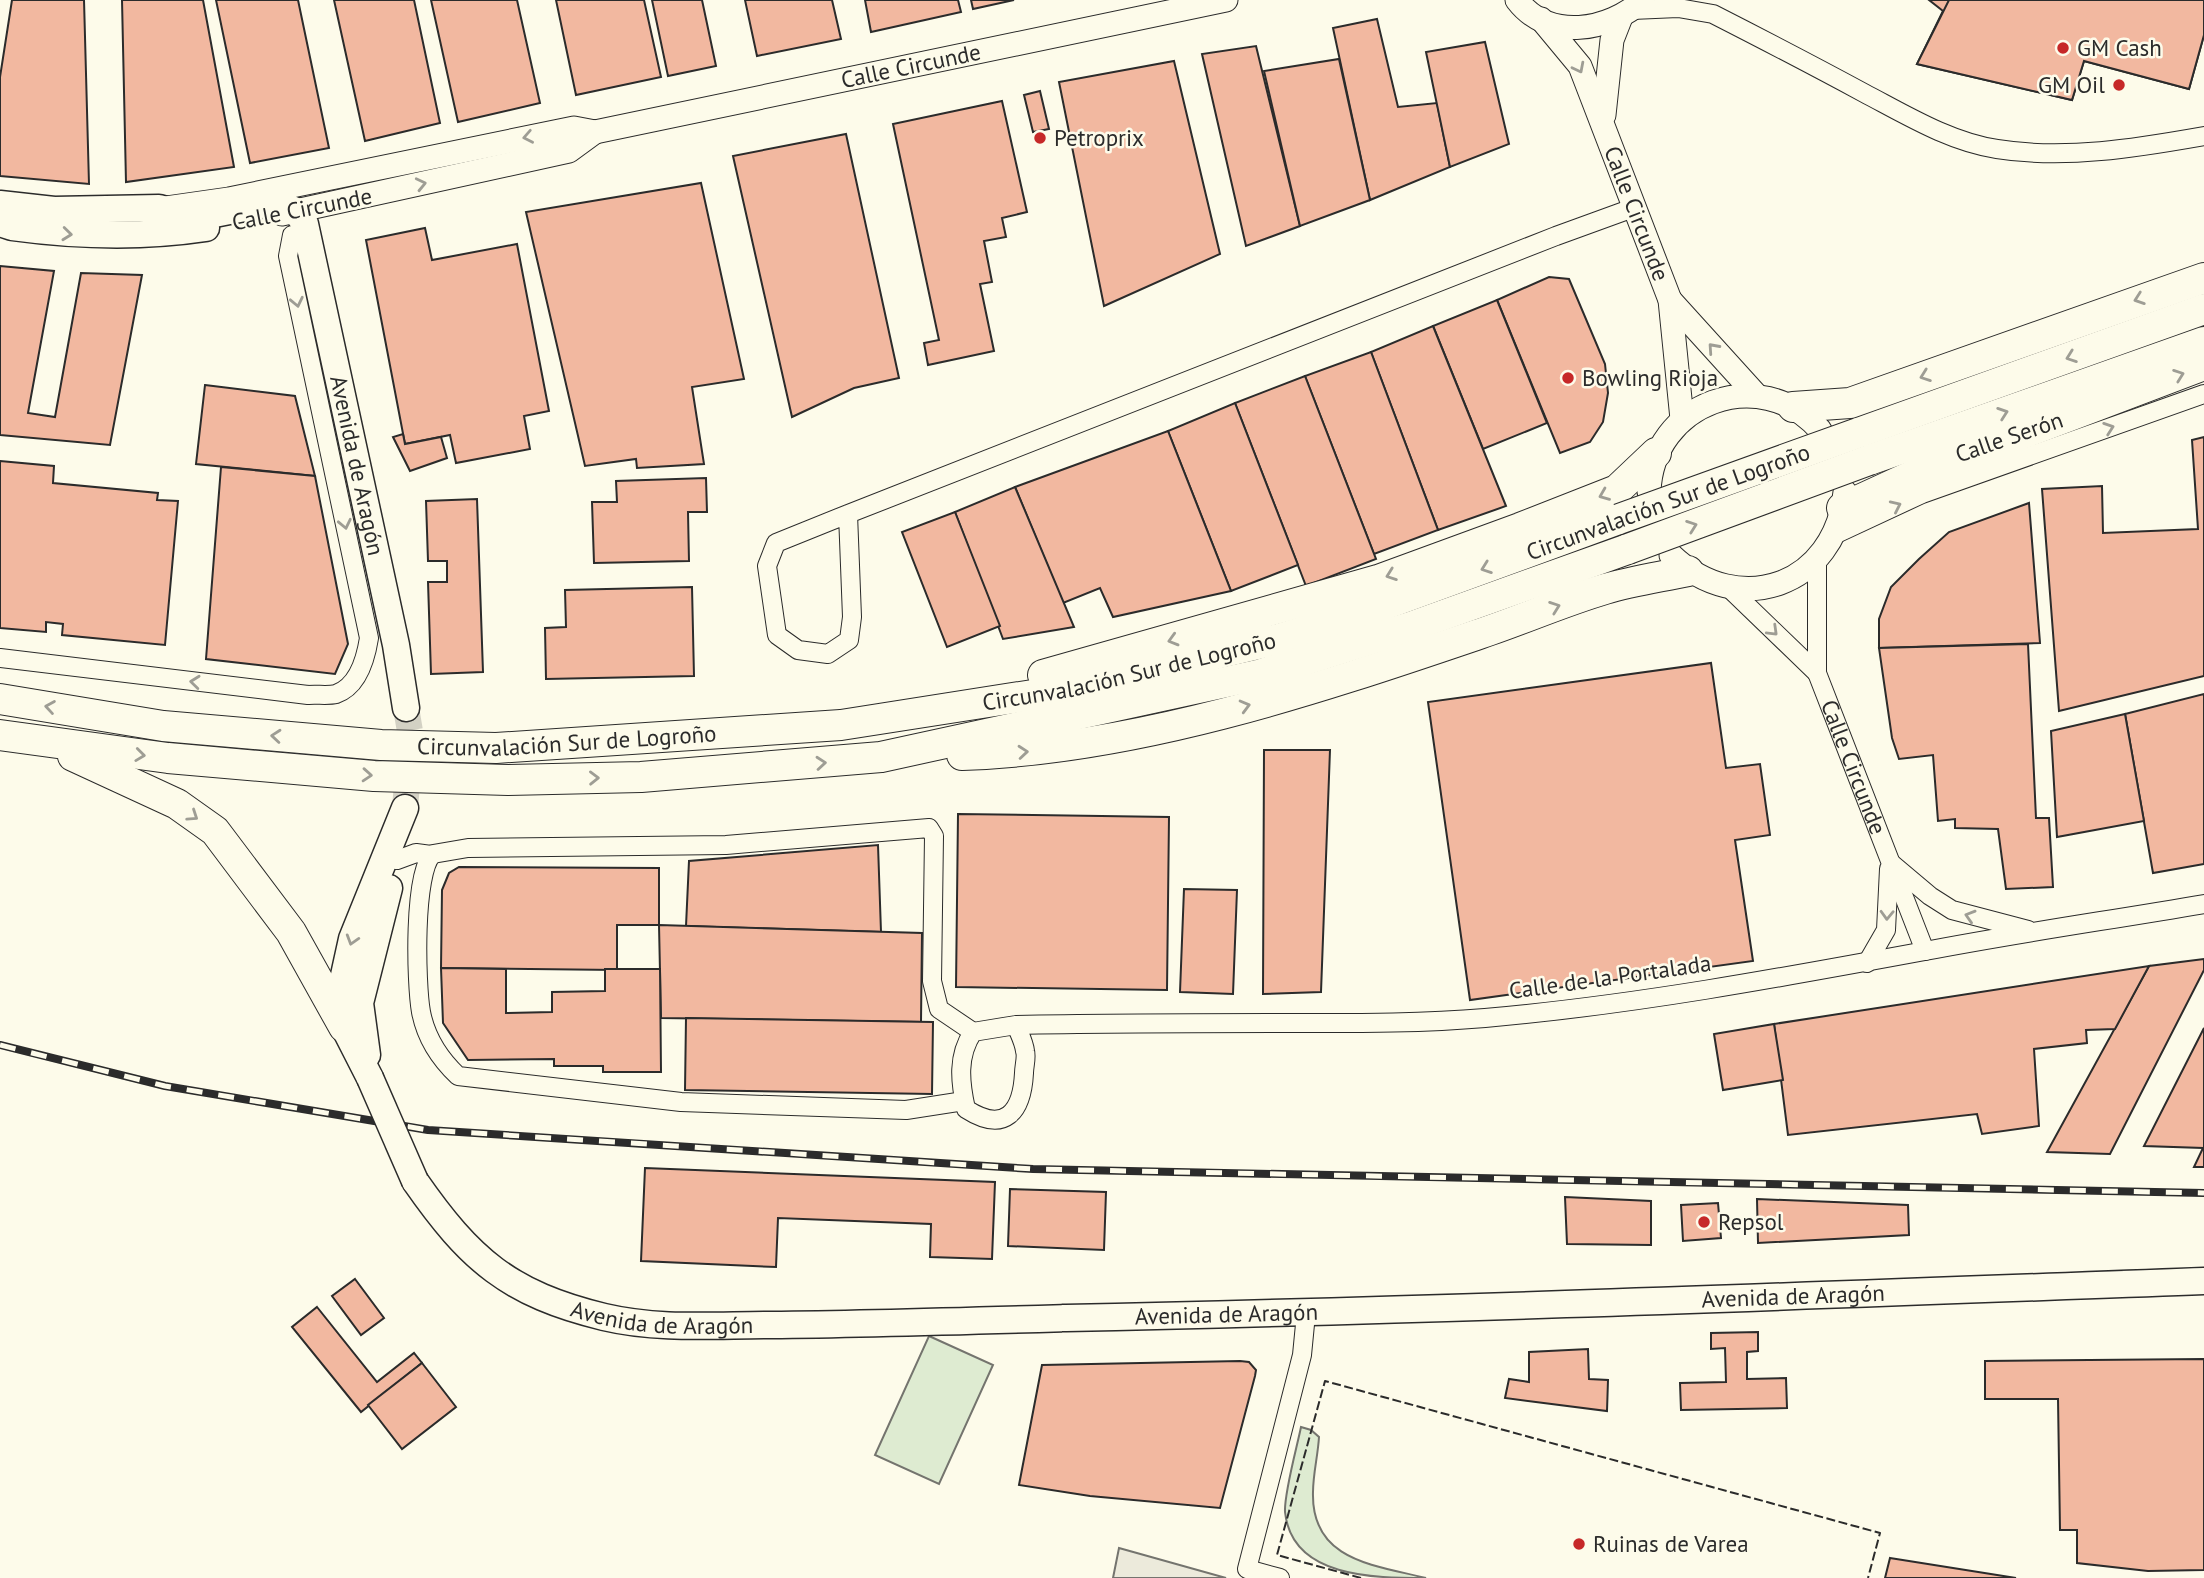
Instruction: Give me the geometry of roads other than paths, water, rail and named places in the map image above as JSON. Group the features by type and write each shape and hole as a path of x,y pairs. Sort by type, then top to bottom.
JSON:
{"highway":[{"path":"1793,407 1850,403 2204,278"},
{"name":"Circunvalación Sur de Logroño","path":"0,735 168,758 347,774 508,780 641,777 881,757 1258,676 1410,627 1628,549 1864,446 2204,309"},
{"name":"Circunvalación Sur de Logroño","path":"0,699 163,726 381,745 496,748 762,728 841,725 992,704 1161,668 1351,617 1619,519 2204,342"},
{"path":"1840,511 1916,474 2204,365"},
{"path":"762,728 1060,671 1378,580 1617,490 1656,453"},
{"path":"881,757 1025,753 1149,730 1340,679 1476,635 1680,563"},
{"path":"44,743 177,804 215,831 291,932 344,1027"}],"main road":[{"name":"Calle Circunde","path":"0,204 80,210 159,208 229,199 574,128 595,132 1226,0"},
{"path":"1517,0 1541,19 1564,27 1588,28 1632,9"},
{"name":"Calle Circunde","path":"1603,125 1605,86 1612,40 1632,9"},
{"name":"Calle Circunde","path":"1541,19 1580,66 1670,300 1682,419"},
{"name":"Calle Circunde","path":"0,223 25,229 98,237 156,235 295,223 569,151 595,132"},
{"path":"159,208 194,218 275,202 295,223 309,197 382,179 415,160"},
{"name":"Avenida de Aragón","path":"295,223 394,634 406,708"},
{"name":"Calle Circunde","path":"1670,300 1757,396"},
{"path":"1649,492 1656,453 1667,434 1682,419 1705,404 1730,397 1757,396 1793,407 1820,430"},
{"path":"1680,563 1701,579 1730,589 1762,589 1772,586 1792,579 1817,559 1840,511"},
{"name":"Avenida de Aragón","path":"370,1078 360,1003 379,919 397,860 405,808 352,939 341,989 344,1027 370,1078 415,1181 449,1230 475,1258 530,1293 600,1316 651,1326 948,1324 1306,1314 2204,1281"}],"street":[{"path":"1632,9 1708,7 1914,119 1960,139 1994,149 2073,153 2148,146 2204,136"},
{"path":"848,514 852,617 849,640 828,654 797,650 776,635 767,566 776,543 848,514 1556,236 1633,208"},
{"path":"0,658 308,695 337,694 351,682 365,663 369,638 288,256 295,223"},
{"name":"Calle Serón","path":"1840,511 1922,494 2204,394"},
{"name":"Calle Circunde","path":"1817,559 1816,673 1925,951"},
{"name":"Calle Circunde","path":"1730,589 1816,673"},
{"path":"397,860 416,853 430,855 468,848 726,845 929,828 934,836 932,981 939,1009 973,1032 966,1043 961,1064 966,1109 995,1121 1009,1115 1020,1103 1026,1052 1016,1025"},
{"path":"430,855 424,866 416,947 421,1014 439,1059 458,1076 681,1102 906,1110 964,1101"},
{"name":"Calle Circunde","path":"1890,862 1930,896 1952,910 2036,932"},
{"name":"Calle Circunde","path":"1867,963 1886,930 1890,862"},
{"name":"Calle de la Portalada","path":"973,1032 1016,1025 1398,1023 1483,1018 1581,1007 1867,963 2204,904"},
{"path":"1280,1578 1247,1569 1302,1355 1306,1314"}],"tunnel":[{"path":"405,808 411,737 406,708"}],"railway":[{"path":"0,1045 165,1086 428,1130 1033,1169 2204,1193"}],"place":[{"name":"GM Cash","path":"2063,48"},
{"name":"GM Oil","path":"2119,85"},
{"name":"Petroprix","path":"1040,138"},
{"name":"Bowling Rioja","path":"1568,378"},
{"name":"Repsol","path":"1704,1222"},
{"name":"Ruinas de Varea","path":"1579,1544"}]}
